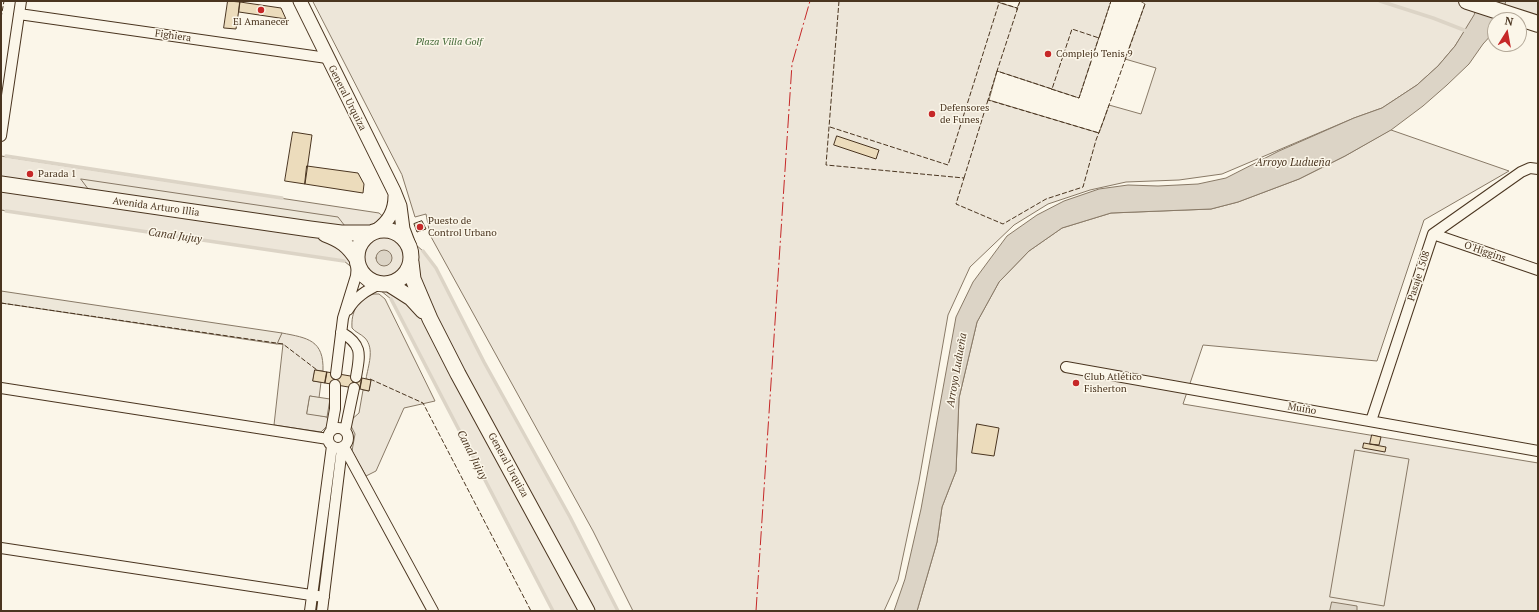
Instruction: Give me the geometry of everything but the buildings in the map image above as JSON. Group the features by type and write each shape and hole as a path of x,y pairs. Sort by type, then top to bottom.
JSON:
{"main road":[{"path":"1467,1 1532,22"},
{"name":"Avenida Arturo Illia","path":"1,184 341,233 374,232"},
{"name":"Avenida Arturo Illia","path":"310,229 340,240 349,247 357,261"},
{"path":"387,230 396,232 403,237 409,245 411,262 409,270 397,281 385,284 372,282 366,277 357,261 357,252 361,243 374,232 387,230"},
{"name":"General Urquiza","path":"411,262 413,279 430,319 458,374 587,611"},
{"name":"General Urquiza","path":"385,284 400,290 411,298 430,319"}],"street":[{"path":"1,136 21,1"},
{"name":"General Urquiza","path":"300,1 395,194 400,206 403,229 409,245"},
{"name":"Fighiera","path":"19,14 327,58"},
{"path":"1433,234 1521,172 1530,168 1538,169"},
{"path":"374,232 389,219 394,207 395,194"},
{"name":"O'Higgins","path":"1433,234 1538,270"},
{"name":"Pasaje 1508","path":"1371,421 1433,234"},
{"path":"336,374 343,318 356,276 357,261"},
{"path":"343,318 349,307 358,297 368,290 385,284"},
{"path":"341,332 351,338 358,347 360,354 356,377"},
{"name":"Muiño","path":"1066,367 1538,451"},
{"path":"310,611 336,442 334,423 335,385"},
{"path":"1,388 336,442 348,439 345,431 354,388"},
{"path":"335,400 351,403"},
{"path":"322,611 336,429 345,431"},
{"path":"336,442 433,611"},
{"path":"1,548 324,596"}],"green space":[{"name":"Plaza Villa Golf","path":"313,1 1000,1 1000,3 1017,8 1020,1 1111,1 1079,98 997,71 989,100 1099,133 1109,105 1141,114 1156,68 1125,59 1145,4 1140,1 1479,1 1475,15 1455,46 1438,66 1417,85 1382,108 1354,118 1222,174 1179,180 1126,182 1090,190 1048,204 1014,225 970,267 948,315 919,481 898,580 884,611 633,611 593,531 430,235 426,214 415,217 402,175"},
{"path":"1506,1 1538,1 1538,16 1527,12 1505,5"},
{"name":"Club Atlético Fisherton","path":"1391,130 1509,171 1424,220 1377,361 1203,345 1183,404 1538,463 1538,611 917,611 937,542 942,507 956,471 959,398 977,322 999,282 1029,251 1062,228 1111,213 1211,209 1238,202 1299,179 1345,156"},
{"path":"1,156 379,213 423,251 436,268 484,362 570,517 618,611 553,611 391,299 344,261 1,210"},
{"path":"373,294 379,294 385,299 435,401 404,408 376,471 366,476 352,451 355,434 350,424 351,420 359,413 363,390 369,391 371,380 366,379 370,347 365,338 352,328 352,322 354,312 359,303"},
{"path":"282,333 307,339 313,342 321,353 323,371 315,370 313,381 321,382 319,398 310,396 307,413 327,417 329,424 321,432 274,425 283,344 277,344"}],"shaded area":[{"path":"81,179 338,217 348,230 90,191"},
{"path":"1,291 282,333 277,344 1,303"},
{"path":"310,396 330,399 327,417 307,414"},
{"path":"1355,450 1409,459 1384,606 1330,597"}],"water":[{"name":"Arroyo Ludueña","path":"1479,1 1506,1 1502,12 1487,12 1487,40 1469,64 1423,106 1391,130 1345,156 1299,179 1238,202 1211,209 1111,213 1062,228 1029,251 999,282 977,322 959,398 956,471 942,507 937,542 917,611 894,611 905,579 921,509 956,317 973,282 1007,236 1037,215 1064,201 1099,189 1128,185 1158,186 1198,184 1226,178 1279,151 1354,118 1382,108 1417,85 1438,66 1455,46 1474,15"},
{"path":"381,250 387,250 392,255 390,264 387,266 381,266 376,261 376,255"},
{"path":"1332,602 1357,606 1357,611 1330,611"}],"waterway":[{"path":"1380,1 1433,18 1469,32"},
{"path":"6,156 282,198"},
{"name":"Canal Jujuy","path":"6,211 344,261"},
{"path":"423,251 436,268 484,362 570,517 618,611"},
{"name":"Canal Jujuy","path":"391,299 553,611"}],"fence":[{"path":"1,18 4,1"},
{"path":"839,1 826,165 964,178 956,204 1003,224 1046,199 1083,187 1096,140 1145,4"},
{"path":"995,1 1017,8 1017,10"},
{"path":"1020,1 997,71 1052,89 1072,29 1099,38 1111,1"},
{"path":"830,127 948,165 999,3"},
{"path":"1051,89 1079,98 1099,37"},
{"path":"997,71 988,100 1099,133"},
{"path":"964,178 988,100"},
{"path":"1,303 283,344 317,370"},
{"path":"370,379 423,403 531,611"}],"power":[{"path":"756,611 792,64 810,1"}],"place":[{"name":"El Amanecer","path":"261,10"},
{"name":"Complejo Tenis 9","path":"1048,54"},
{"name":"Defensores de Funes","path":"932,114"},
{"name":"Parada 1","path":"30,174"},
{"name":"Puesto de Control Urbano","path":"420,227"},
{"name":"Club Atlético Fisherton","path":"1076,383"}]}
